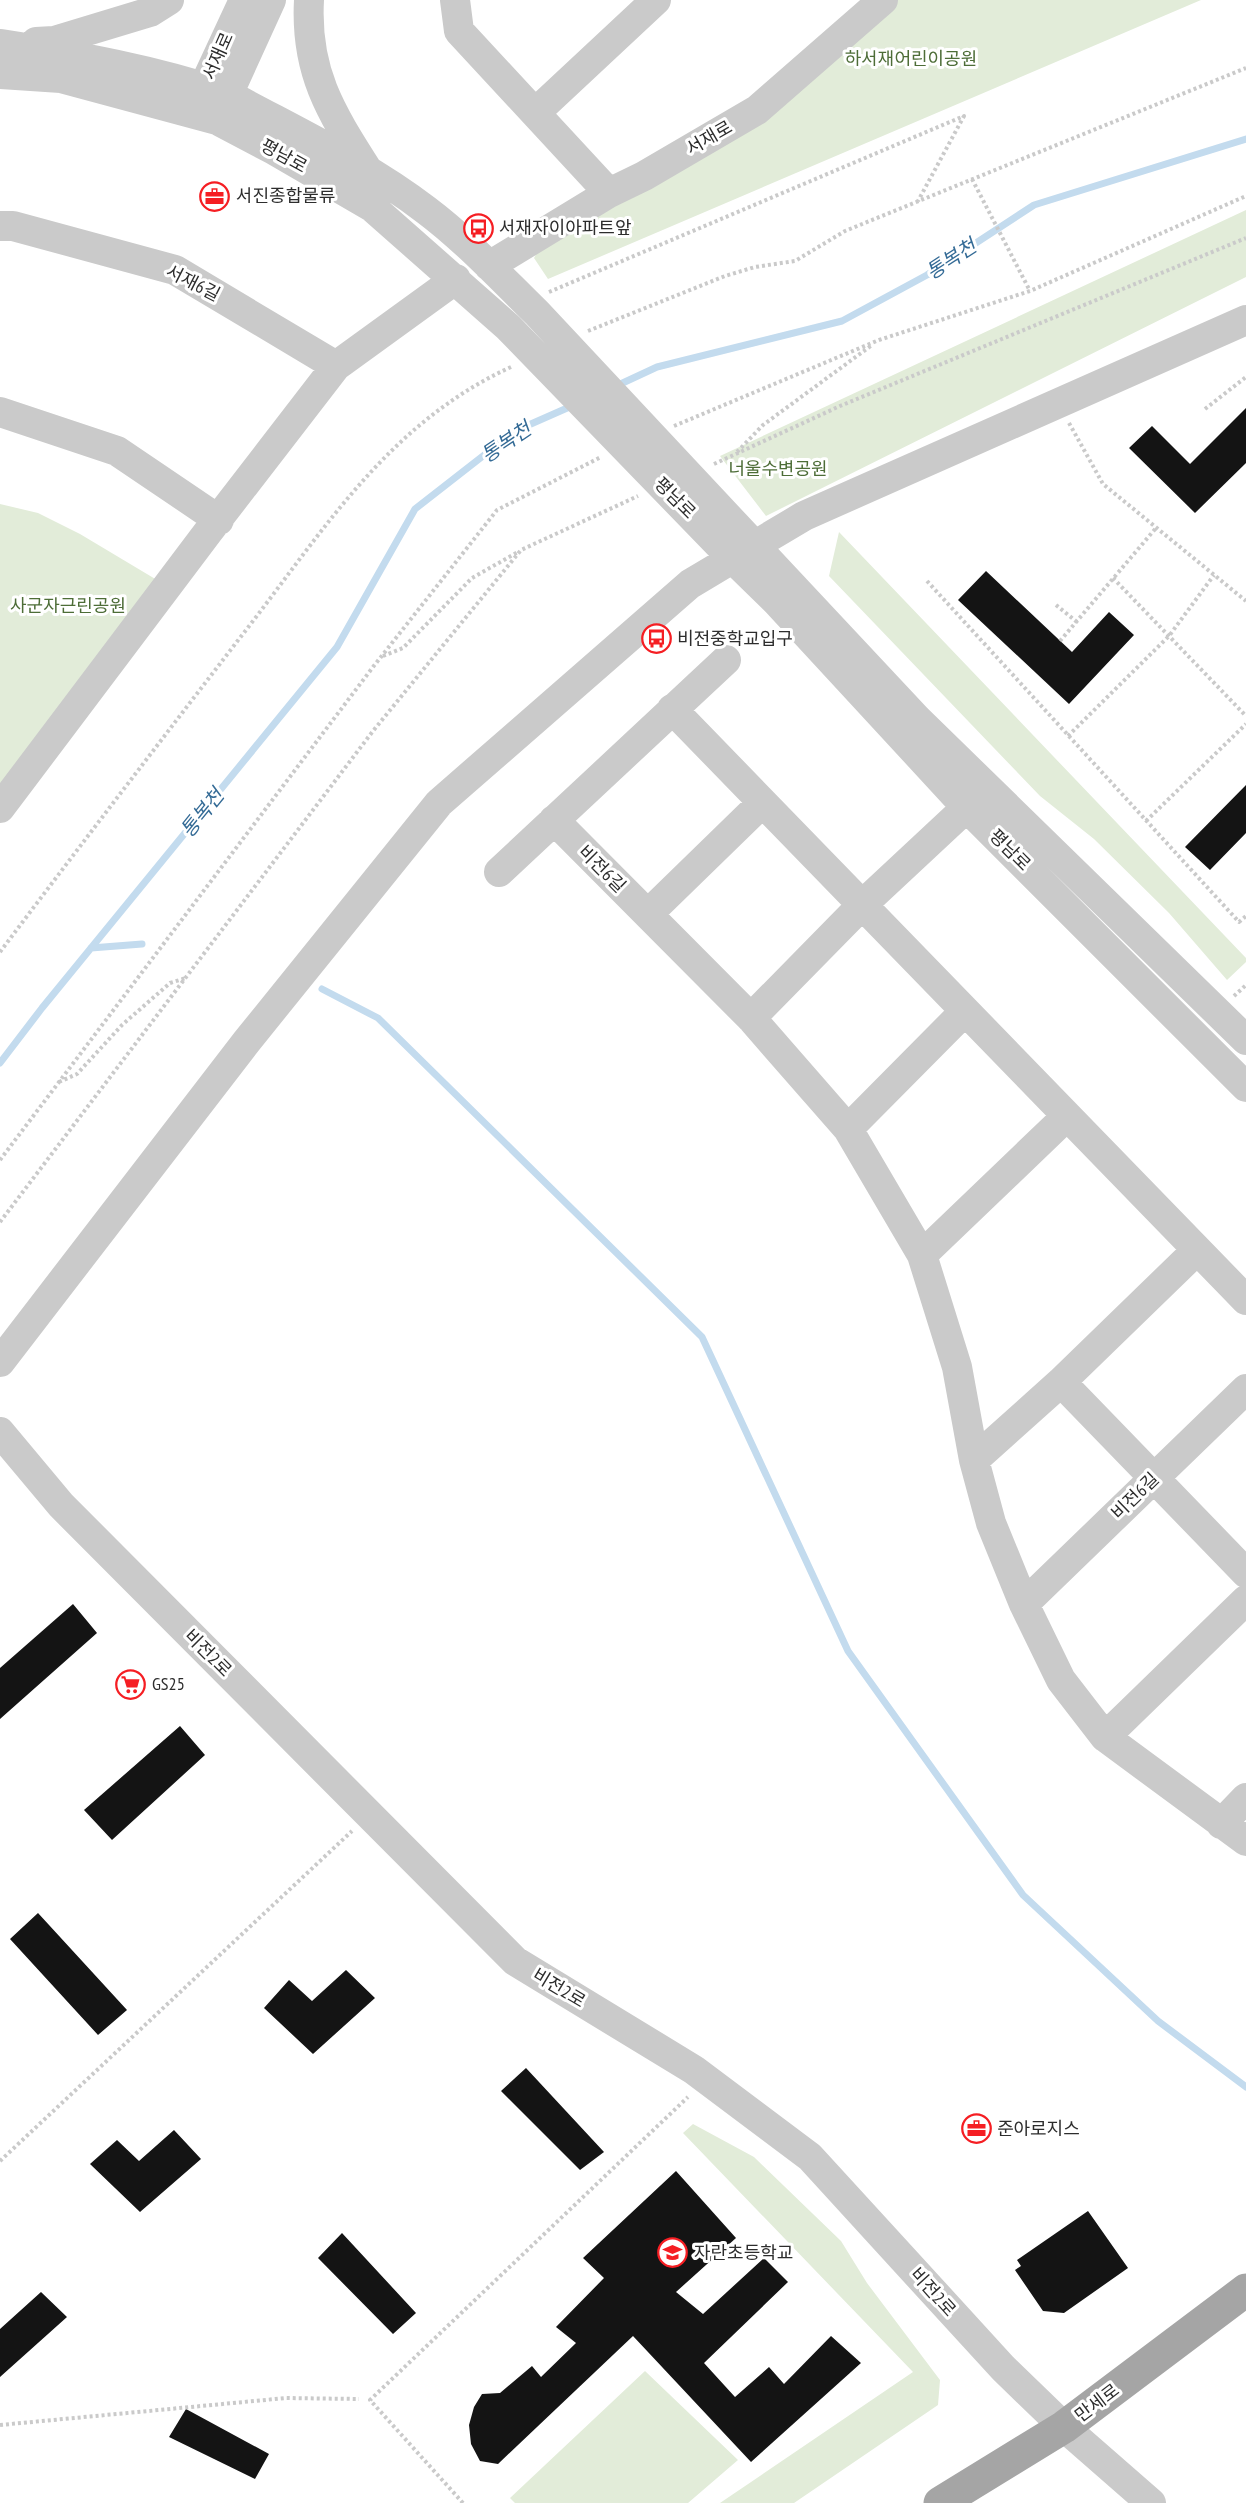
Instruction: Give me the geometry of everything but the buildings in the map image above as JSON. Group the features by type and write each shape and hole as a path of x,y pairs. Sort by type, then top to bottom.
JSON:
{"main road":[{"name":"만세로","path":"940,2503 1064,2427 1246,2290"}],"street":[{"path":"1,44 54,41 150,12 169,0"},
{"name":"서재로","path":"210,104 244,0"},
{"path":"1,44 79,56 210,104 271,0"},
{"path":"309,0 307,29 312,60 320,85 345,134 369,171"},
{"path":"455,0 459,30 609,193"},
{"path":"535,113 656,0"},
{"name":"서재로","path":"489,266 609,193 644,176 757,110 883,0"},
{"name":"평남로","path":"0,75 61,78 210,104 369,171 426,210 489,266 538,305 717,504 743,553 777,602 873,703 978,798 1246,1087"},
{"name":"평남로","path":"210,104 274,150 372,207 508,327 653,476 743,553"},
{"name":"서재6길","path":"0,226 13,226 175,270 336,366"},
{"path":"0,808 336,366 456,279"},
{"path":"0,1362 247,1041 439,803 690,584 804,516 1246,320"},
{"path":"0,412 117,451 219,520"},
{"path":"500,872 726,660"},
{"path":"672,709 1246,1300"},
{"path":"751,1018 862,905 978,798 1246,1040"},
{"path":"648,914 762,803"},
{"name":"비전6길","path":"554,820 751,1018 848,1129 922,1255 957,1367 974,1460 992,1523 1024,1604 1061,1680 1105,1737 1246,1841"},
{"path":"848,1129 965,1011"},
{"path":"922,1255 1067,1116"},
{"path":"974,1460 1061,1382 1197,1250"},
{"path":"1061,1382 1246,1573"},
{"name":"비전6길","path":"1024,1604 1246,1389"},
{"name":"비전2로","path":"0,1432 61,1505 515,1961 706,2080 810,2157 1003,2368 1064,2427 1151,2503"},
{"path":"1105,1737 1246,1600"},
{"path":"1221,1824 1246,1798"}],"path":[{"path":"587,332 725,276 755,267 795,261 845,231 1246,68"},
{"path":"538,305 964,116 918,201"},
{"path":"972,179 1030,291"},
{"path":"670,428 879,340 1030,291 1246,196"},
{"path":"711,465 840,406 1246,238"},
{"path":"735,454 763,425 879,340"},
{"path":"0,952 114,799 355,488 405,435 435,411 462,393 517,364"},
{"path":"1205,409 1246,376"},
{"path":"1058,404 1103,484 1246,601"},
{"path":"0,1160 381,656 497,510 604,456"},
{"path":"381,656 403,648 472,578 653,476"},
{"path":"1060,641 1156,528"},
{"path":"0,1222 373,731 521,550"},
{"path":"1068,736 1169,636 1214,575"},
{"path":"1113,578 1246,716"},
{"path":"927,581 1239,922 1246,916"},
{"path":"1056,605 1077,622"},
{"path":"1146,821 1246,724"},
{"path":"59,1082 77,1074 122,1025 170,983 186,977"},
{"path":"0,2161 370,1815"},
{"path":"463,2503 370,2400 706,2080"},
{"path":"0,2425 286,2398 359,2399"}],"green space":[{"name":"하서재어린이공원","path":"887,0 1201,0 548,279 534,258 539,249"},
{"name":"너울수변공원","path":"1246,210 1246,277 766,516 720,456"},
{"name":"사군자근린공원","path":"0,504 38,513 80,534 167,586 0,808"},
{"path":"839,532 1246,958 1246,962 1227,980 1169,913 1094,839 1040,796 829,576"},
{"path":"693,2124 754,2157 841,2241 867,2283 940,2380 938,2405 794,2503 720,2503 913,2372 683,2133"},
{"path":"645,2371 738,2460 688,2503 515,2503 510,2498"}],"waterway":[{"name":"통복천","path":"614,387 657,367 842,321 927,275 1034,205 1246,139"},
{"name":"통복천","path":"0,1063 42,1008 337,647 415,509 515,431 574,405"},
{"path":"91,948 142,944"},
{"path":"322,989 378,1018 702,1337 848,1651 1023,1895 1158,2021 1246,2087"}],"place":[{"name":"서진종합물류","path":"215,196"},
{"name":"서재자이아파트앞","path":"478,228"},
{"name":"비전중학교입구","path":"656,639"},
{"name":"GS25","path":"131,1684"},
{"name":"준아로지스","path":"976,2129"},
{"name":"자란초등학교","path":"673,2253"}]}
